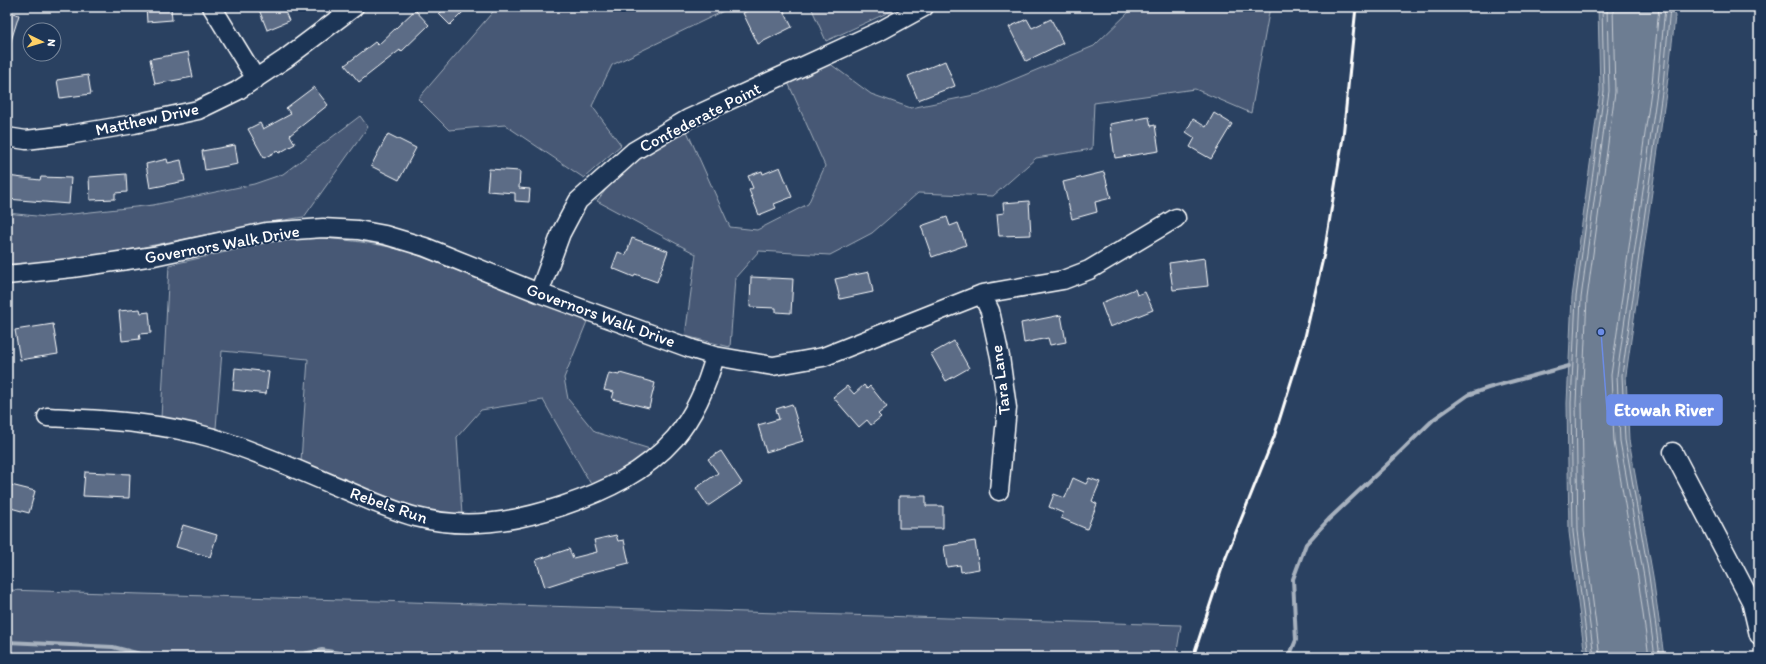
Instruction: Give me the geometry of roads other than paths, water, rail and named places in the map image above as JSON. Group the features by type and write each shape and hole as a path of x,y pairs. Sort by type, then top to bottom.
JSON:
{"street":[{"path":"212,7 256,79"},
{"name":"Matthew Drive","path":"7,137 26,140 68,135 134,124 198,110 237,92 285,59 354,7"},
{"name":"Confederate Point","path":"539,293 561,233 578,202 634,151 688,119 882,30 924,7"},
{"name":"Governors Walk Drive","path":"7,275 72,268 154,256 266,232 323,228 358,230 385,235 425,247 539,293 715,356 773,366 823,357 982,294 1063,280 1089,270 1176,218"},
{"name":"Tara Lane","path":"982,294 990,311 1000,357 1007,408 999,491"},
{"name":"Rebels Run","path":"47,417 126,422 166,427 212,438 252,451 397,511 417,517 446,523 493,523 533,515 572,502 608,489 633,475 660,453 675,438 687,421 702,396 715,356"},
{"path":"1673,452 1755,600 1759,635"}],"water":[{"path":"1598,7 1674,7 1675,17 1667,86 1626,375 1629,440 1653,576 1664,657 1585,657 1569,532 1567,403 1572,297 1600,91"}],"waterway":[{"path":"1289,657 1296,640 1293,579 1306,544 1329,519 1434,419 1468,395 1488,388 1569,366"},
{"path":"7,642 113,647 152,657"},
{"path":"290,657 322,650 360,657"}],"railway":[{"path":"1193,657 1224,562 1274,437 1305,337 1324,254 1343,137 1356,7"}],"place":[{"name":"Etowah River","path":"1601,332"}]}
